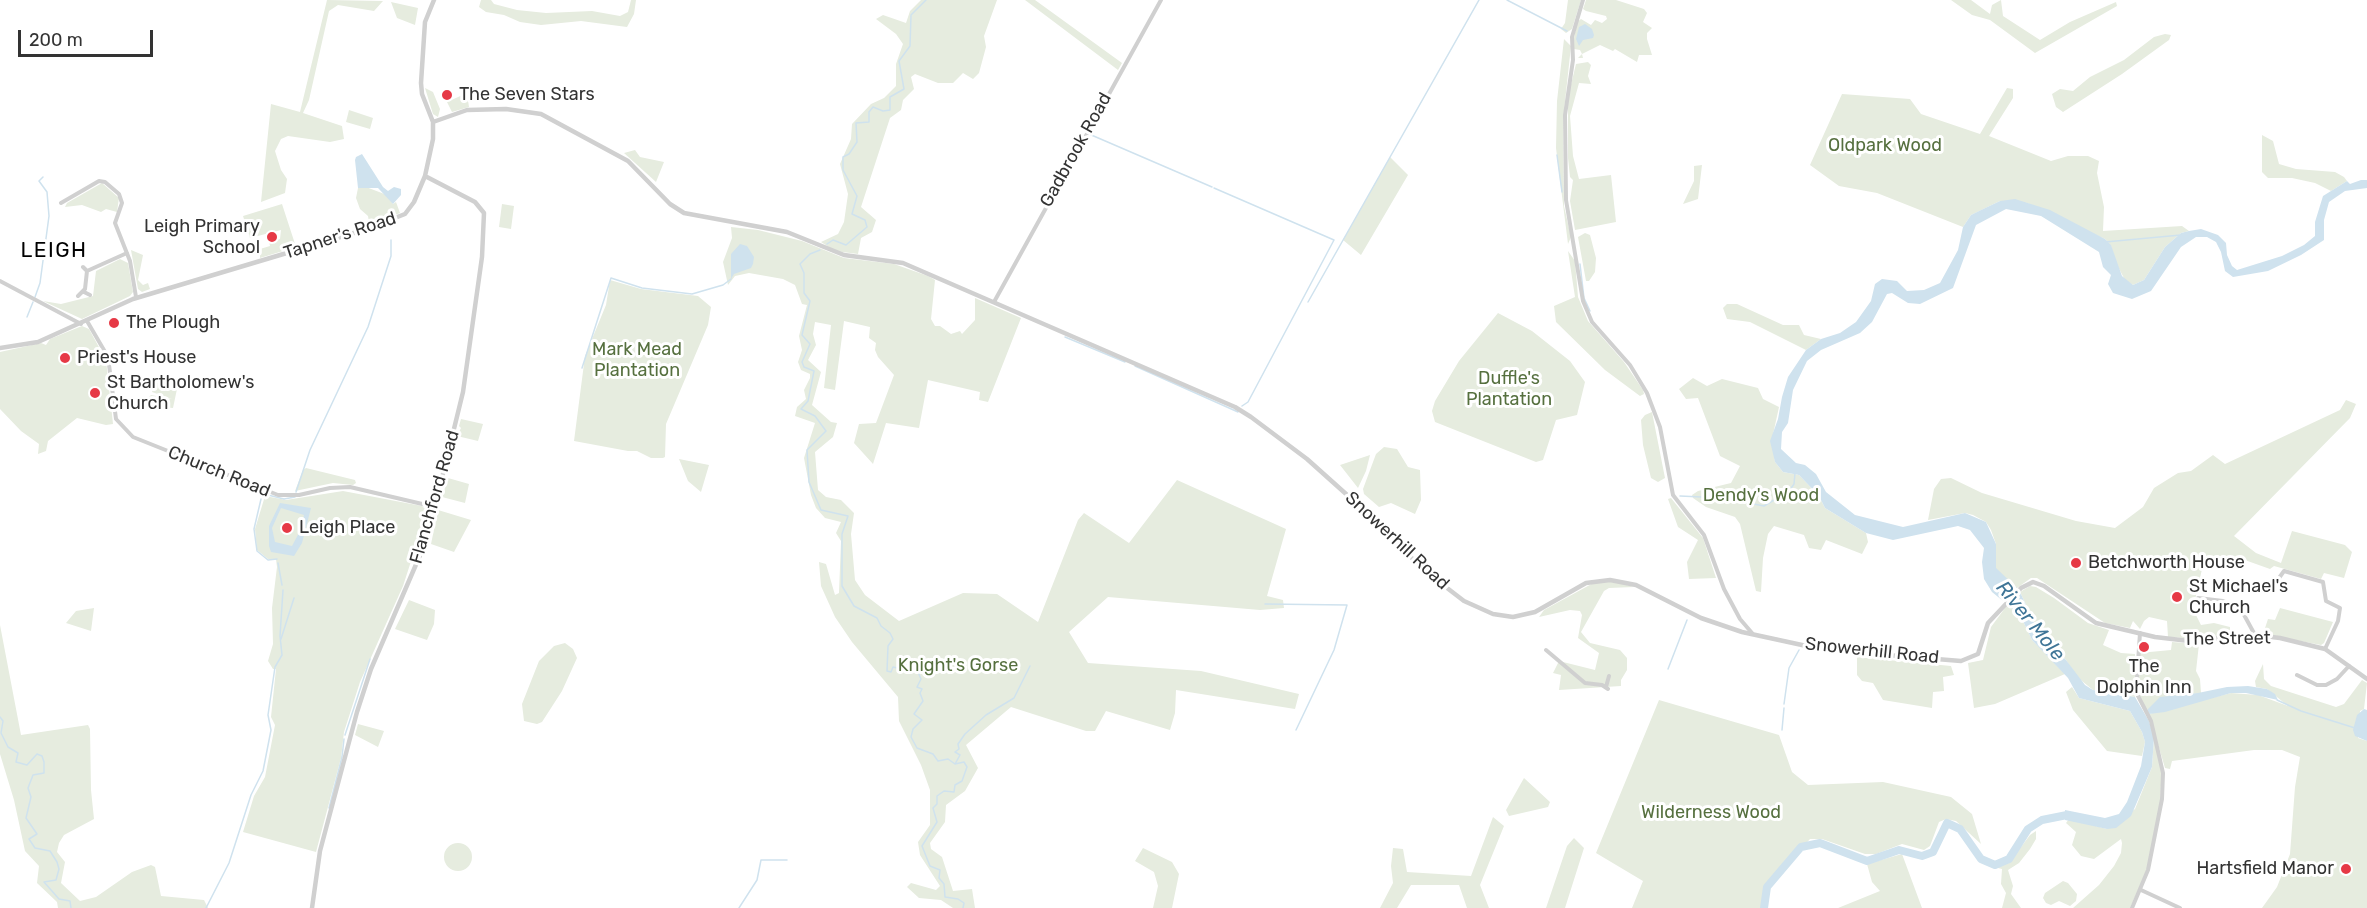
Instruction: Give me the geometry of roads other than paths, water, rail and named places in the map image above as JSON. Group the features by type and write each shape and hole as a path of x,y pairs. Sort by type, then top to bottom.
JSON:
{"street":[{"path":"434,0 425,22 421,83 422,94 433,122 467,110 522,110 541,114 628,161 670,204 684,213 787,232 844,255 903,263 994,302"},
{"name":"Gadbrook Road","path":"994,302 1161,0"},
{"path":"1583,0 1572,37 1574,60 1565,115 1566,200 1583,301 1597,328 1630,365 1647,393 1660,427 1673,495 1704,535 1740,619 1753,634"},
{"name":"Tapner's Road","path":"0,348 38,342 136,297 398,218 411,207 425,176 431,152 433,122"},
{"name":"Flanchford Road","path":"312,908 320,851 363,691 421,556 463,392 478,292 484,220 482,208 475,202 425,176"},
{"path":"61,203 99,181 108,184 122,199 115,223 127,253 136,297"},
{"path":"87,271 127,253"},
{"path":"83,267 87,271"},
{"path":"78,296 84,292 87,271"},
{"path":"0,281 81,324"},
{"path":"84,292 90,295"},
{"name":"Snowerhill Road","path":"994,302 1251,417 1355,501 1425,571 1474,606 1503,616 1526,615 1543,609 1586,583 1610,580 1643,588 1701,618 1734,630 1825,650 1961,661 1978,654 1988,623 2020,588"},
{"name":"Church Road","path":"87,321 108,357 116,419 133,437 278,495 299,495 330,488 351,488 435,507"},
{"path":"2279,578 2284,571 2323,582 2326,601 2340,608 2338,621 2325,649"},
{"name":"The Street","path":"2020,588 2027,584 2038,583 2087,619 2140,633 2196,642 2255,635 2280,638 2325,649 2367,680"},
{"path":"2198,598 2223,600 2233,605 2243,613 2255,635"},
{"path":"1734,630 1740,619"},
{"path":"2132,908 2141,890 2157,828 2163,772 2151,721 2136,692 2140,633"},
{"path":"1546,650 1586,684 1607,688 1609,676"},
{"path":"2297,675 2318,685 2326,685 2337,679 2349,666"},
{"path":"2141,890 2180,908"}],"water":[{"path":"1585,24 1592,29 1594,35 1593,38 1583,40 1579,46 1576,39 1579,27"},
{"path":"362,154 383,187 388,191 394,187 401,189 401,195 393,204 378,188 358,188 355,160"},
{"path":"2367,180 2367,188 2345,191 2329,202 2324,220 2324,240 2301,255 2268,271 2233,277 2225,271 2221,252 2216,242 2207,237 2196,237 2181,247 2151,291 2132,299 2113,293 2108,284 2111,275 2103,267 2099,252 2041,216 2006,209 1976,225 1953,288 1920,304 1908,303 1892,293 1887,294 1872,322 1860,333 1821,350 1807,361 1793,390 1788,423 1782,432 1781,449 1796,463 1805,465 1816,474 1826,492 1855,515 1903,527 1965,513 1986,522 1996,544 1996,568 2017,588 2003,601 1992,592 1984,579 1982,562 1984,548 1970,530 1958,526 1893,540 1866,533 1825,508 1819,496 1799,475 1783,472 1775,462 1770,441 1778,419 1782,397 1788,377 1806,350 1821,339 1840,333 1856,322 1871,301 1875,284 1882,279 1897,281 1907,291 1924,290 1940,283 1958,250 1963,227 1971,215 1979,211 2000,201 2015,199 2050,210 2105,239 2111,245 2122,276 2133,285 2144,280 2165,247 2181,233 2189,231 2201,229 2218,235 2226,243 2227,255 2232,266 2237,270 2282,256 2304,245 2315,236 2315,222 2323,196 2347,181 2350,184"},
{"path":"740,244 747,246 754,257 753,264 751,268 734,274 731,279 731,254"},
{"path":"280,503 311,508 302,543 294,556 271,552 269,526","holes":["281,508 304,515 300,531 292,546 275,542 272,528"]},
{"path":"2020,592 2039,633 2066,660 2085,685 2093,690 2135,697 2149,721 2154,737 2152,767 2131,816 2116,828 2107,829 2065,820 2065,810 2105,818 2119,814 2127,802 2141,766 2145,742 2142,732 2130,711 2079,698 2068,678 2032,640 2023,621 2008,604"},
{"path":"2248,686 2267,689 2275,694 2278,700 2246,693 2231,693 2165,712 2149,714 2147,710 2160,697"},
{"path":"2364,709 2367,710 2367,741 2355,736 2353,730 2357,715"}],"waterway":[{"path":"827,244 833,240 846,245 867,227 865,220 852,214 857,196 843,170 843,157 849,154 857,142 856,123 869,122 869,112 873,107 883,111 890,110 890,97 904,89 899,61 910,46 911,15 926,0"},
{"path":"1308,302 1479,0"},
{"path":"1507,0 1567,31"},
{"path":"1089,134 1212,187"},
{"path":"1557,155 1562,192"},
{"path":"35,297 40,283 49,216 47,192 39,181 43,177"},
{"path":"1214,188 1334,240 1248,402 1242,406"},
{"path":"2105,242 2181,235"},
{"path":"296,492 310,450 368,327 391,256 391,240"},
{"path":"820,250 810,254 800,264 804,273 804,293 810,301 802,335 810,344 802,362 804,367 814,371 808,401 801,409 815,416 826,431 807,450 809,482 821,510 848,516 842,534 842,586 854,606 877,618 881,626 890,633 893,639 888,646 887,671 891,672 893,667 902,669 908,663 915,665 921,679 917,687 922,689 920,693 923,701 914,714 922,720 913,729 911,737 917,748 933,754 938,761 948,759 955,764 964,762 967,767 962,781 955,785 954,792 944,791 937,796 937,804 933,808 937,822 922,846 930,866 940,870 939,878 944,884 945,897 958,899 964,903 963,908"},
{"path":"1580,264 1584,298 1590,311"},
{"path":"582,368 611,278 642,288 692,294 723,285 731,279"},
{"path":"27,317 33,302"},
{"path":"1065,337 1125,362"},
{"path":"1135,366 1238,412"},
{"path":"1680,496 1723,498 1764,506 1789,491 1794,484 1795,473"},
{"path":"263,497 264,494 284,499 295,497"},
{"path":"261,499 254,529 257,551 268,560 277,559"},
{"path":"278,563 282,585"},
{"path":"206,908 229,863 251,795 263,771 271,730 268,715 275,667 282,655 280,636 283,590"},
{"path":"281,639 294,598"},
{"path":"1265,604 1347,605 1334,650 1296,730"},
{"path":"1668,669 1687,620"},
{"path":"1784,704 1789,668 1799,650"},
{"path":"345,735 370,659"},
{"path":"955,764 960,755 955,752 959,749 958,744 965,734 986,715 1014,698 1030,666"},
{"path":"2277,700 2301,711 2355,728"},
{"path":"1782,730 1784,708"},
{"path":"0,717 3,721 1,733 8,747 18,753 16,762 27,765 37,754 42,756 44,773 33,775 28,788 31,797 26,818 37,834 29,839 35,848 50,851 57,862 59,869 56,880 44,882 59,899 70,901 71,908"},
{"path":"329,808 342,757 344,739"},
{"name":"River Mole","path":"1764,908 1767,887 1801,847 1820,843 1867,861 1899,850 1922,856 1933,852 1947,823 1960,829 1981,859 1995,865 2009,859 2028,829 2042,820 2067,815 2076,818"},
{"path":"739,908 757,880 761,860 787,860"}],"place":[{"name":"The Seven Stars","path":"447,95"},
{"name":"Leigh Primary School","path":"272,237"},
{"name":"The Plough","path":"114,323"},
{"name":"Priest's House","path":"65,358"},
{"name":"St Bartholomew's Church","path":"95,393"},
{"name":"Leigh Place","path":"287,528"},
{"name":"Betchworth House","path":"2076,563"},
{"name":"St Michael's Church","path":"2177,597"},
{"name":"The Dolphin Inn","path":"2144,647"},
{"name":"Hartsfield Manor","path":"2346,869"}],"district":[{"name":"LEIGH","path":"54,251"}],"park label":[{"name":"Oldpark Wood","path":"1885,146"},
{"name":"Mark Mead Plantation","path":"637,360"},
{"name":"Duffle's Plantation","path":"1509,389"},
{"name":"Dendy's Wood","path":"1761,496"},
{"name":"Knight's Gorse","path":"958,666"},
{"name":"Wilderness Wood","path":"1711,813"}]}
